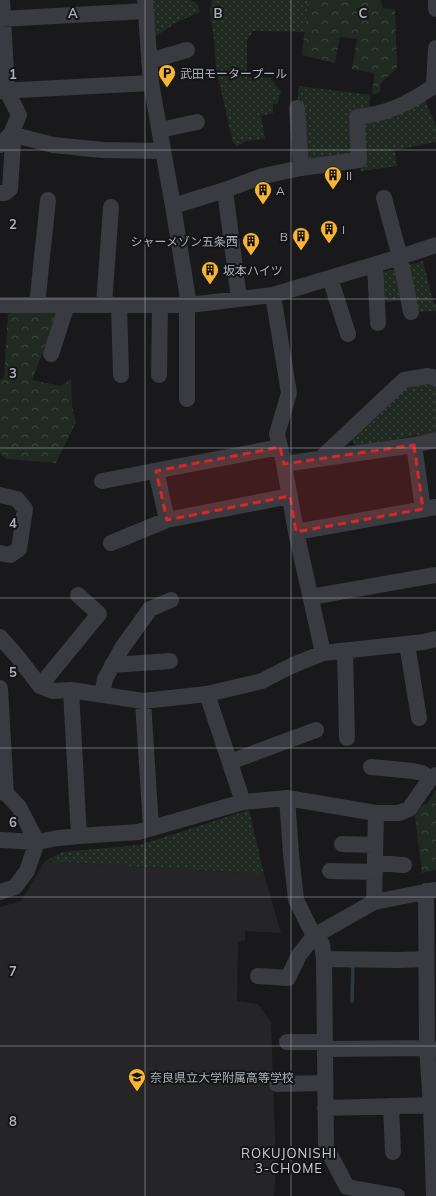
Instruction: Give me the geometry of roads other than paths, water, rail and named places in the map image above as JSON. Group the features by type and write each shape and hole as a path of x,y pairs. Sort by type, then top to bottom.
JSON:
{"street":[{"path":"2,0 1,19 4,91 19,115 5,139"},
{"path":"436,0 436,9"},
{"path":"1,19 146,6 151,83 173,206 188,305 187,399"},
{"path":"173,206 225,190 262,176 301,168 359,160 357,116 370,115 398,107 415,99 435,86 436,48"},
{"path":"150,61 187,50"},
{"path":"4,91 151,83"},
{"path":"297,108 301,168"},
{"path":"160,130 197,122"},
{"path":"5,139 103,150 163,150"},
{"path":"0,193 5,193 10,189 13,143 5,139"},
{"path":"225,190 239,299"},
{"path":"384,198 400,257 411,312"},
{"path":"37,305 48,200"},
{"path":"111,207 112,305 121,375"},
{"path":"0,305 188,305 273,295 375,265 436,245"},
{"path":"375,265 378,323"},
{"path":"330,278 348,334"},
{"path":"273,295 289,393 277,434 296,532 323,653"},
{"path":"51,354 67,305"},
{"path":"158,375 160,305"},
{"path":"321,458 404,380 428,376 436,378"},
{"path":"284,464 414,445 436,440"},
{"path":"296,532 430,508 414,445"},
{"path":"102,481 280,447"},
{"path":"156,471 167,520"},
{"path":"0,495 17,498 25,509 19,549 10,555 0,553"},
{"path":"110,543 167,520 290,496"},
{"path":"311,597 436,575"},
{"path":"40,686 99,614 78,596"},
{"path":"102,695 105,679 112,665 122,648 150,609 171,600"},
{"path":"0,639 18,656 40,686 53,691 71,690 142,701 207,694 262,681 291,666 323,653 407,644 436,639"},
{"path":"407,644 418,718"},
{"path":"345,651 347,738"},
{"path":"112,665 170,661"},
{"path":"0,688 3,791 19,807 37,842 27,871 15,887 0,892"},
{"path":"71,690 79,836"},
{"path":"207,694 243,802"},
{"path":"142,701 151,828"},
{"path":"230,762 316,730"},
{"path":"0,840 37,842 58,838 138,832 243,802 287,798 376,813 399,813 409,809 433,777 413,771 371,767"},
{"path":"287,798 296,900 314,936 322,944 324,959 326,1147 347,1187 397,1196"},
{"path":"374,902 376,813"},
{"path":"342,844 375,845"},
{"path":"330,871 404,865"},
{"path":"258,976 288,978 299,955 314,936 374,902 431,890 426,959 434,1105 434,1196"},
{"path":"324,959 426,959"},
{"path":"287,1042 325,1046 432,1049"},
{"path":"277,1084 326,1083"},
{"path":"325,1108 434,1105"},
{"path":"390,1106 393,1152"}],"waterway":[{"path":"352,1001 353,964"}],"place":[{"name":"武田モータープール","path":"167,88"},
{"name":"II","path":"333,190"},
{"name":"A","path":"263,205"},
{"name":"I","path":"329,244"},
{"name":"B","path":"301,251"},
{"name":"シャーメゾン五条西","path":"251,256"},
{"name":"坂本ハイツ","path":"210,285"},
{"name":"奈良県立大学附属高等学校","path":"137,1092"}],"district":[{"name":"ROKUJONISHI 3-CHOME","path":"289,1160"}]}
